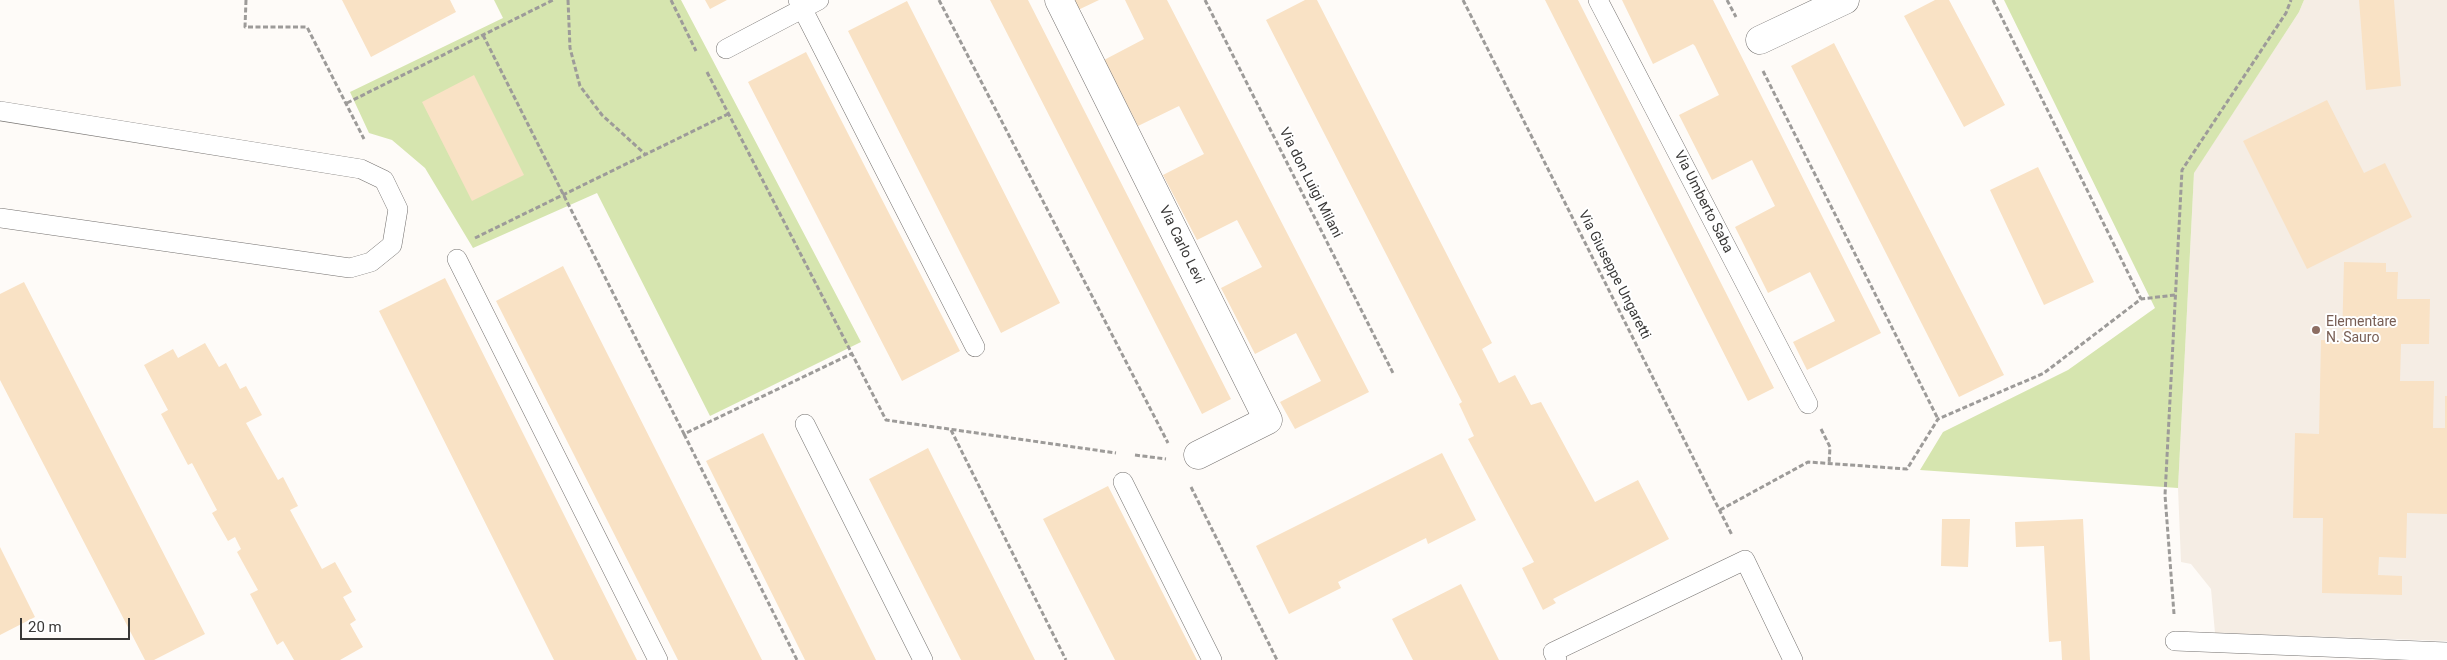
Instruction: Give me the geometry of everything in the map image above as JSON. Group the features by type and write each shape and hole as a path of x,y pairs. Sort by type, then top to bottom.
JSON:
{"street":[{"name":"Via Carlo Levi","path":"1059,0 1268,420 1192,466"},
{"path":"1759,51 1845,0"}],"lane":[{"name":"Via Umberto Saba","path":"1598,0 1808,404"},
{"path":"726,49 807,3 975,347"},
{"path":"0,111 361,169 384,180 398,209 392,245 371,262 350,268 0,218"},
{"path":"454,254 658,660"},
{"path":"805,424 923,660"},
{"path":"1123,482 1212,660"},
{"path":"1557,660 1553,652 1745,560 1794,660"},
{"path":"2175,642 2447,652"}],"path":[{"path":"246,0 245,27 307,27 367,146 361,169"},
{"path":"346,104 553,0"},
{"path":"568,0 570,48 580,86 602,115 645,154"},
{"path":"671,0 697,52"},
{"path":"939,0 1168,443"},
{"name":"Via don Luigi Milani","path":"1205,0 1394,375"},
{"name":"Via Giuseppe Ungaretti","path":"1463,0 1745,560"},
{"path":"1727,0 1736,18"},
{"path":"1993,0 2141,299"},
{"path":"2175,642 2165,495 2182,170 2286,13 2291,0"},
{"path":"483,35 797,660"},
{"path":"1759,51 1938,419"},
{"path":"706,70 886,420 1118,453"},
{"path":"454,254 564,194 728,114"},
{"path":"1720,510 1808,462 1907,468 1938,419 2044,373 2141,299 2175,295"},
{"path":"684,434 852,354"},
{"path":"1808,404 1830,447 1829,464"},
{"path":"950,430 1066,660"},
{"path":"1128,454 1168,460"},
{"path":"1192,466 1277,660"}],"shaded area":[{"name":"Elementare N. Sauro","path":"2304,0 2447,0 2447,641 2215,633 2211,589 2191,564 2181,562 2178,488 2194,172 2299,12"}],"green space":[{"path":"494,0 681,0 861,342 710,416 597,193 473,248 425,168 392,140 369,133 350,92 503,18"},
{"path":"2004,0 2304,0 2299,12 2194,173 2178,488 1920,470 1943,432 2068,370 2155,308"}],"building":[{"path":"342,0 450,0 456,12 371,57"},
{"path":"705,0 727,0 710,9"},
{"path":"990,0 1028,0 1231,399 1202,414"},
{"path":"1073,0 1099,0 1078,10"},
{"path":"1125,0 1167,0 1369,392 1295,429 1280,402 1321,381 1296,333 1255,354 1221,288 1262,267 1237,220 1197,240 1163,175 1204,154 1179,106 1138,126 1104,60 1144,39"},
{"path":"1305,0 1317,0 1492,343 1482,349 1499,383 1515,375 1531,405 1541,402 1595,502 1638,480 1669,539 1553,599 1556,603 1543,610 1522,568 1534,562 1468,439 1474,436 1459,404 1462,402 1266,20"},
{"path":"1545,0 1578,0 1774,388 1748,401"},
{"path":"1622,0 1713,0 1881,333 1807,370 1793,342 1835,321 1810,272 1768,293 1735,227 1775,206 1752,160 1712,180 1679,115 1719,95 1695,46 1693,44 1653,64"},
{"path":"1935,0 1949,0 2005,105 1964,127 1904,16"},
{"path":"2359,0 2394,0 2401,86 2366,90"},
{"path":"907,1 1060,303 1001,333 848,31"},
{"path":"1834,43 2004,375 1959,397 1791,66"},
{"path":"806,52 960,351 902,381 748,82"},
{"path":"474,75 524,175 472,201 422,102"},
{"path":"2327,100 2364,173 2385,163 2412,217 2307,269 2243,141"},
{"path":"2038,167 2094,282 2044,305 1990,190"},
{"path":"2344,262 2386,263 2386,272 2398,272 2397,299 2430,299 2429,344 2401,344 2400,381 2434,381 2433,428 2445,428 2445,396 2447,396 2447,514 2407,513 2406,558 2379,557 2378,575 2402,576 2402,595 2322,593 2323,518 2293,518 2295,433 2319,434 2321,340 2342,341"},
{"path":"563,266 762,660 678,660 496,301"},
{"path":"445,278 637,660 554,660 379,311"},
{"path":"24,282 205,634 154,660 145,660 0,380 0,294"},
{"path":"205,343 219,367 226,363 240,389 246,386 262,415 246,423 278,480 283,477 298,506 290,510 322,569 335,562 352,592 343,597 356,620 350,624 363,647 340,660 294,660 283,641 277,645 250,594 258,590 237,552 241,549 235,537 228,541 212,513 217,510 192,463 188,465 161,414 168,410 144,365 173,349 178,358"},
{"path":"763,433 876,660 805,660 706,461"},
{"path":"928,448 1035,660 961,660 869,479"},
{"path":"1442,453 1476,520 1428,544 1426,538 1338,582 1341,588 1289,614 1256,546"},
{"path":"1108,486 1197,660 1115,660 1043,519"},
{"path":"1942,519 1970,519 1968,567 1941,566"},
{"path":"2083,519 2090,660 2062,660 2061,641 2049,642 2044,546 2016,547 2015,522"},
{"path":"0,547 35,617 0,635"},
{"path":"1461,584 1499,660 1413,660 1392,619"}],"place":[{"name":"Elementare N. Sauro","path":"2316,330"}]}
